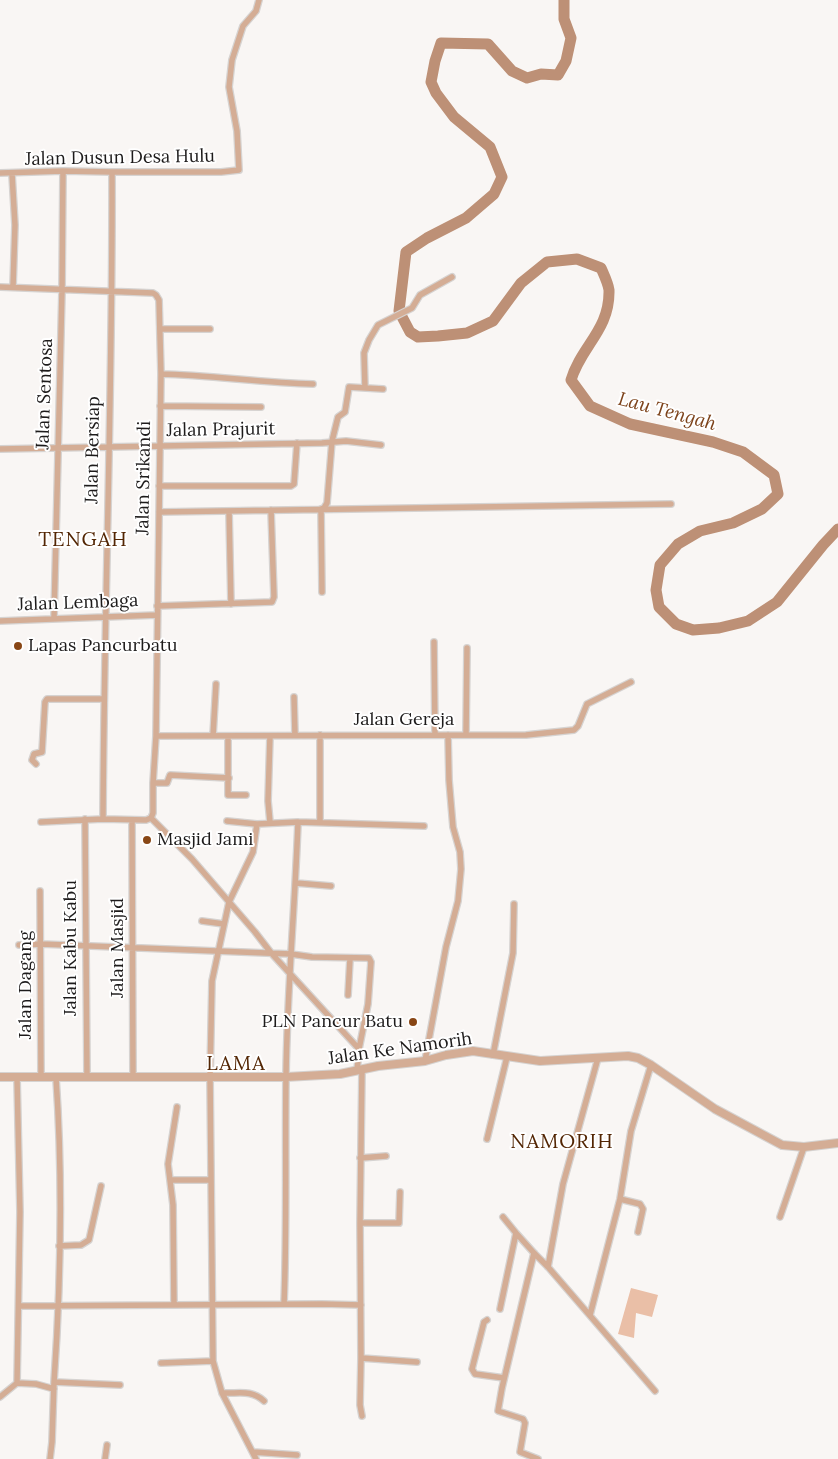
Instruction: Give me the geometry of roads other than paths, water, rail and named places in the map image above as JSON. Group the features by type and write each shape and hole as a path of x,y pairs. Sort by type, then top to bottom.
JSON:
{"street":[{"name":"Jalan Dusun Desa Hulu","path":"0,173 63,171 221,172 239,170 237,131 229,87 232,60 243,26 256,11 259,0"},
{"name":"Jalan Sentosa","path":"54,618 63,171"},
{"name":"Jalan Bersiap","path":"103,819 103,699 112,293 112,172"},
{"path":"12,174 15,225 13,287"},
{"path":"364,388 364,353 378,325 412,308 420,295 452,277"},
{"name":"Jalan Srikandi","path":"0,287 112,293 153,293 160,304 161,374 156,736 153,813 151,818"},
{"path":"161,329 210,329"},
{"path":"161,374 217,377 272,383 313,384"},
{"path":"321,508 324,508 327,503 332,441 338,417 345,412 348,387 383,389"},
{"path":"160,406 261,407"},
{"name":"Jalan Prajurit","path":"0,449 297,444 332,441 381,445"},
{"path":"159,486 290,486 294,484 297,444"},
{"path":"159,512 671,504"},
{"path":"321,508 322,592"},
{"path":"157,606 272,602 274,597 271,510"},
{"path":"229,511 231,604"},
{"name":"Jalan Lembaga","path":"0,621 157,615"},
{"path":"434,642 435,735"},
{"path":"466,735 467,648"},
{"name":"Jalan Gereja","path":"156,736 320,734 526,736 574,730 578,726 587,704 631,682"},
{"path":"213,736 216,684"},
{"path":"294,696 295,735"},
{"path":"36,764 32,760 34,754 42,752 46,699 103,699"},
{"path":"320,734 320,822"},
{"path":"228,736 228,795 246,795"},
{"path":"270,736 268,801 270,822"},
{"path":"425,1061 446,947 458,901 461,869 460,852 453,827 448,736"},
{"path":"153,783 168,783 170,775 229,778"},
{"path":"41,822 85,819 146,820 151,818 192,859 272,954 359,1049"},
{"name":"Jalan Kabu Kabu","path":"85,819 87,1077"},
{"name":"Jalan Masjid","path":"132,820 132,1076"},
{"path":"226,821 257,824 270,822 320,822 424,826"},
{"path":"284,1304 286,1077 298,822"},
{"path":"256,1459 222,1394 213,1360 210,1077 212,981 230,902 253,852 257,824"},
{"path":"296,883 331,886"},
{"name":"Jalan Dagang","path":"40,892 41,1078"},
{"path":"493,1055 513,953 514,904"},
{"path":"202,921 224,924"},
{"path":"19,945 133,947 291,954 312,957 368,958 371,962 368,1004 359,1049 360,1404 362,1416"},
{"path":"348,995 350,958"},
{"name":"Jalan Ke Namorih","path":"0,1077 286,1077 340,1074 378,1066 425,1061 446,1055 473,1051 540,1061 628,1056 651,1064 715,1110 782,1145 804,1147 838,1143"},
{"path":"487,1139 508,1057"},
{"path":"548,1267 563,1184 598,1058"},
{"path":"590,1315 620,1199 631,1131 651,1064"},
{"path":"17,1078 20,1212 20,1306 17,1383"},
{"path":"50,1459 60,1306 60,1146 56,1078"},
{"path":"174,1305 173,1205 168,1160 177,1106"},
{"path":"780,1217 804,1147"},
{"path":"360,1158 386,1156"},
{"path":"171,1180 210,1180"},
{"path":"59,1246 82,1245 89,1240 101,1186"},
{"path":"360,1223 399,1223 400,1192"},
{"path":"620,1199 642,1206 638,1232"},
{"path":"13,1213 20,1212"},
{"path":"503,1217 655,1391"},
{"path":"500,1309 516,1233"},
{"path":"534,1253 498,1411 523,1419 525,1424 520,1452 534,1458"},
{"path":"20,1306 361,1305"},
{"path":"487,1320 484,1322 472,1369 475,1374 504,1378"},
{"path":"361,1358 417,1362"},
{"path":"161,1363 213,1360"},
{"path":"54,1382 120,1385"},
{"path":"0,1397 17,1383 36,1384 54,1389"},
{"path":"222,1394 254,1393 264,1401"},
{"path":"104,1459 107,1446"},
{"path":"253,1452 297,1455"}],"waterway":[{"name":"Lau Tengah","path":"564,0 564,19 571,38 566,61 558,75 541,74 527,78 512,71 488,44 441,43 431,82 436,93 454,117 490,147 502,177 494,194 466,218 427,238 406,252 399,311 410,332 418,337 467,333 493,321 521,283 547,262 577,259 601,268 609,290 605,316 581,357 571,380 590,406 630,424 713,442 743,452 774,475 778,494 762,509 733,523 700,531 678,544 660,565 656,590 659,607 676,624 693,630 719,628 748,621 777,602 838,529"}],"place":[{"name":"Lapas Pancurbatu","path":"18,646"},
{"name":"Masjid Jami","path":"147,840"},
{"name":"PLN Pancur Batu","path":"413,1022"}],"district":[{"name":"TENGAH","path":"83,540"},
{"name":"LAMA","path":"236,1064"},
{"name":"NAMORIH","path":"562,1142"}]}
